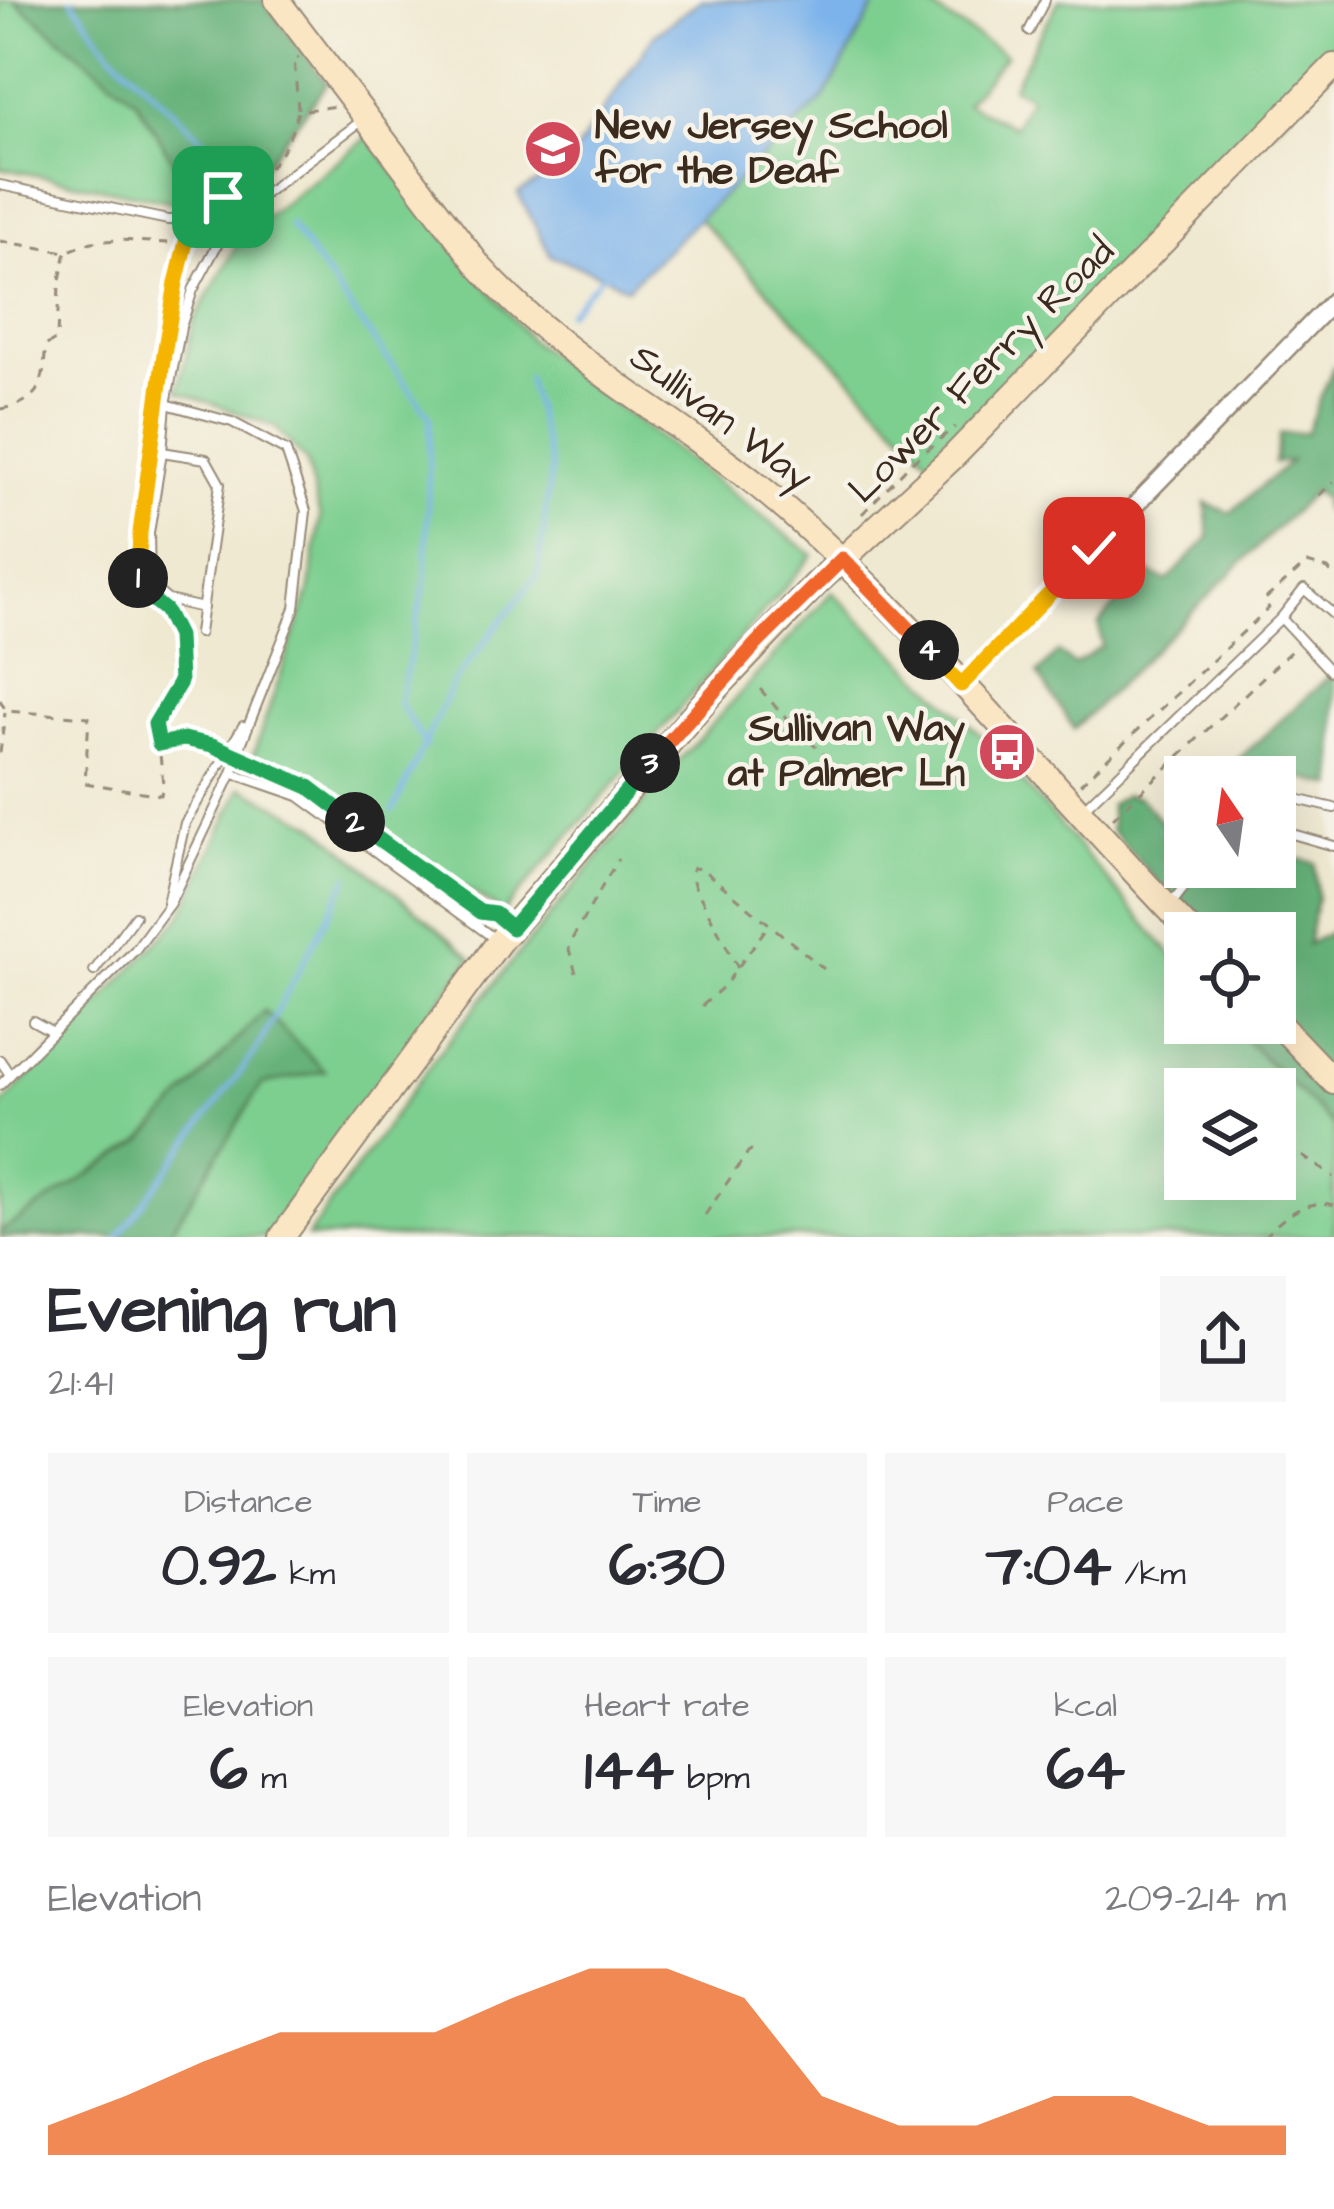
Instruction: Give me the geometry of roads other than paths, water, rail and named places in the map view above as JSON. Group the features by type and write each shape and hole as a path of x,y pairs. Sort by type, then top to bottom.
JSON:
{"main road":[{"name":"Sullivan Way","path":"277,0 507,297 570,352 743,472 842,559 1172,912"},
{"name":"Lower Ferry Road","path":"282,1237 506,935 698,707 842,559 953,457 1334,67"},
{"path":"1296,1043 1334,1082"}],"street":[{"path":"961,685 1334,300"}],"lane":[{"path":"1029,31 1045,0"},
{"path":"203,608 169,600 150,585 149,533 181,327 193,290 231,219 358,107"},
{"path":"0,185 168,220 231,219"},
{"path":"0,1085 135,950 165,910 232,773 295,608 306,511 286,451 232,422 166,404"},
{"path":"162,452 206,459 220,484 200,633"},
{"path":"1078,813 1280,618 1304,589 1334,615"},
{"path":"1280,618 1330,671 1334,666"},
{"path":"165,910 185,823 256,707"},
{"path":"232,773 299,796 506,935"},
{"path":"1296,799 1334,808"},
{"path":"1296,835 1334,846"},
{"path":"1168,908 1184,888"},
{"path":"94,971 135,916"},
{"path":"33,1022 52,1032"},
{"path":"0,1060 10,1075"}],"water":[{"path":"701,0 878,0 825,97 627,288 551,256 518,193 565,167 655,34"}],"waterway":[{"path":"72,0 110,51 235,170"},
{"path":"289,224 430,417 426,579 399,703 426,746"},
{"path":"568,313 603,275"},
{"path":"393,811 453,683 538,574 551,468 527,377"},
{"path":"118,1237 256,1051 349,876"}],"place":[{"name":"New Jersey School for the Deaf","path":"553,149"},
{"name":"Sullivan Way at Palmer Ln","path":"1007,752"}]}
